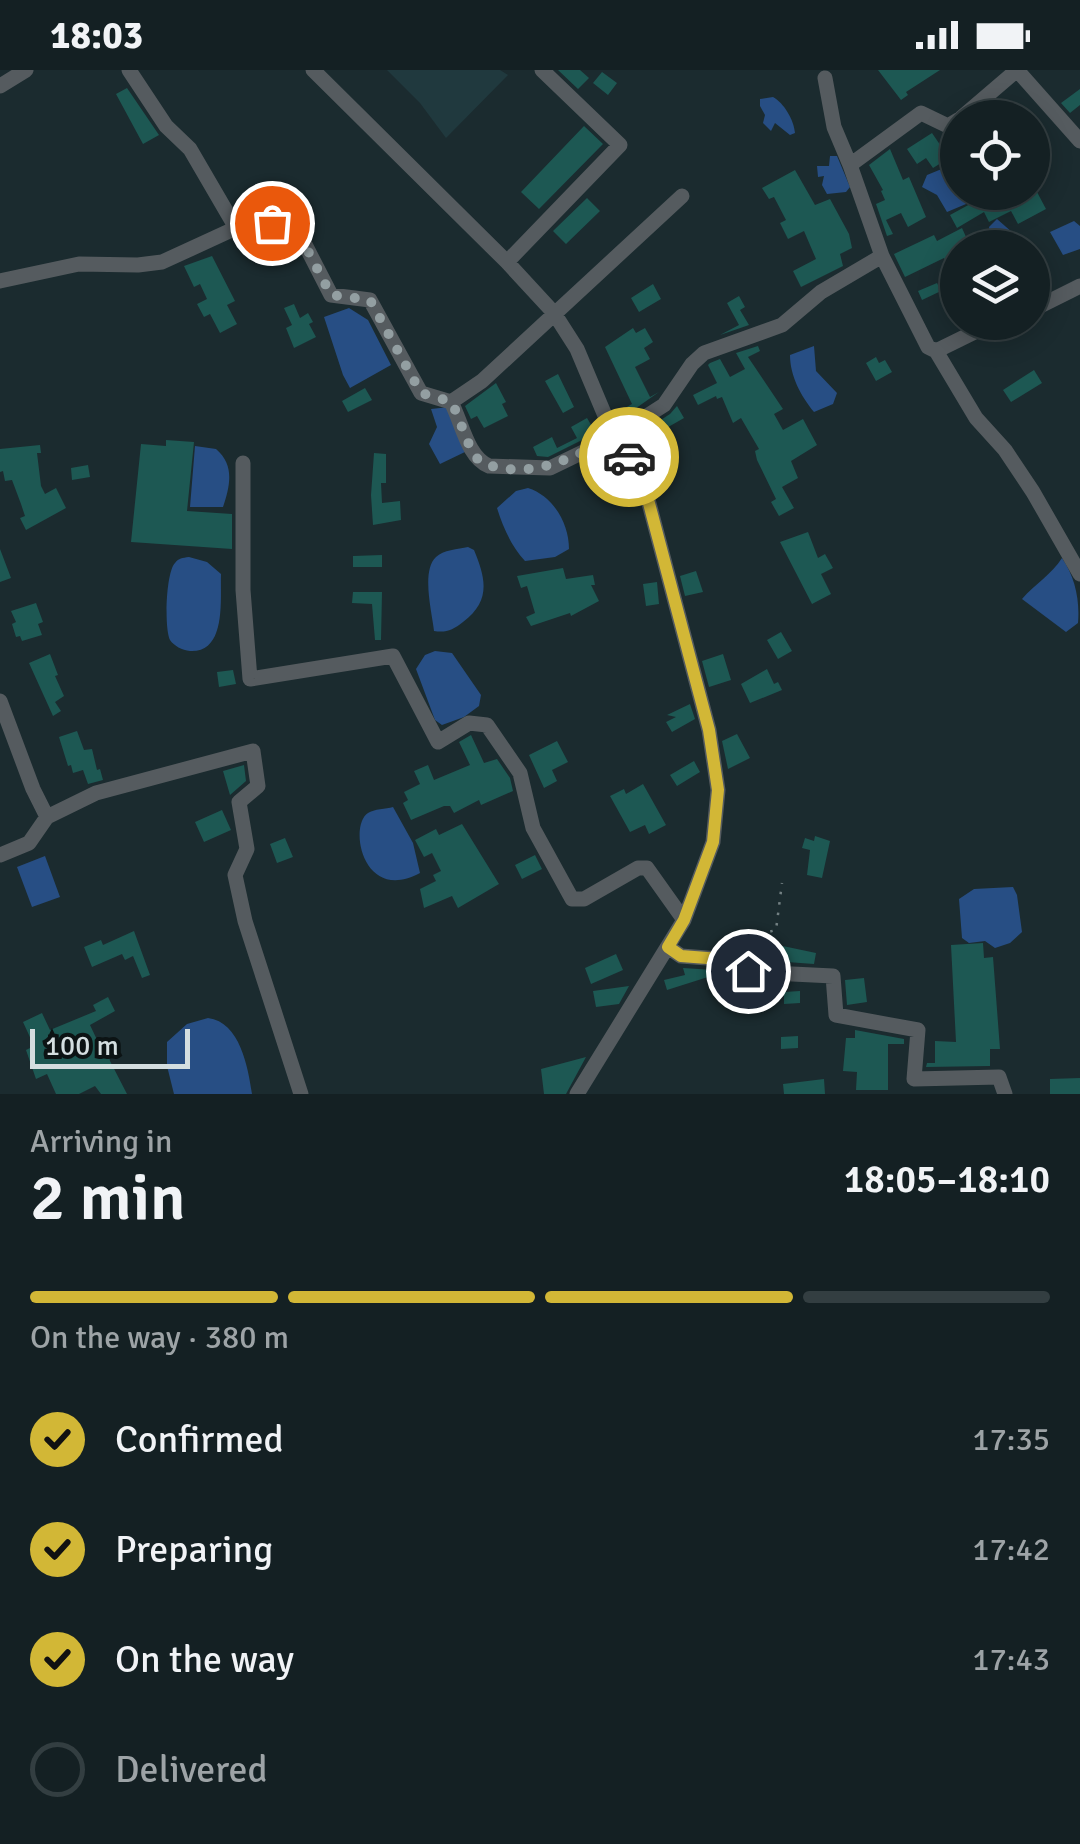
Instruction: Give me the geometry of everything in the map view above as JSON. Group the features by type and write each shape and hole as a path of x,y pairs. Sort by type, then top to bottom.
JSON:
{"street":[{"path":"0,86 26,70"},
{"path":"128,70 166,126 199,162 236,228"},
{"path":"313,70 507,262 554,313 578,350 614,437 632,461 646,492 709,730 718,790 713,842 684,920 577,1094"},
{"path":"507,262 620,145 542,70"},
{"path":"981,100 1017,70 1080,141"},
{"path":"825,78 834,127 882,256 921,336 936,351 976,418 1005,450 1034,492 1080,574"},
{"path":"850,165 920,113 940,122"},
{"path":"452,402 482,380 682,196"},
{"path":"0,281 79,264 162,262 236,228 253,233 280,220 296,228 331,295 370,300 421,393 452,402"},
{"path":"452,402 472,452 480,462 489,466 550,468 614,437 664,405 704,353 782,325 821,292 882,256"},
{"path":"1050,301 1080,286"},
{"path":"936,351 958,340"},
{"path":"242,464 242,590 250,679 392,656 438,742 469,724 487,725 520,773 533,828 572,899 584,900 638,868 646,868 684,920"},
{"path":"0,701 47,818"},
{"path":"0,854 30,842 47,818 96,793 254,751 258,786 238,802 248,849 235,874 257,964 301,1094"},
{"path":"668,947 681,956 720,959 730,972 833,976 836,1015 918,1030 914,1079 998,1077 1005,1094"}],"path":[{"path":"748,971 752,936 776,930 782,884"}],"shaded area":[{"path":"387,70 500,70 508,75 446,138 420,103"}],"water":[{"path":"773,97 788,112 795,133 790,135 775,123 771,131 763,123 760,99"},
{"path":"830,156 837,156 850,187 846,192 827,194 822,185 824,176 818,177 817,166 829,166"},
{"path":"940,170 940,200 922,187 927,175"},
{"path":"997,219 1010,230 989,230"},
{"path":"1074,221 1080,226 1080,249 1063,255 1050,232"},
{"path":"349,308 368,320 391,365 350,388 324,317"},
{"path":"814,346 816,371 837,393 833,404 814,412 797,385 790,355"},
{"path":"449,407 467,451 440,464 429,444 437,427 431,409"},
{"path":"195,446 216,449 226,462 229,484 223,507 190,507"},
{"path":"528,488 545,497 563,520 569,549 555,557 525,561 502,522 497,508 516,491"},
{"path":"468,547 474,550 481,571 482,598 459,625 434,631 429,592 432,563 443,553"},
{"path":"189,557 207,562 221,574 216,634 202,649 190,651 170,640 167,613 172,568 178,560"},
{"path":"1062,558 1073,581 1078,606 1078,623 1066,632 1022,599"},
{"path":"435,651 452,653 481,695 479,706 442,725 435,720 416,669 425,655"},
{"path":"393,807 413,843 420,873 401,880 385,879 373,871 361,846 362,821 368,813"},
{"path":"45,856 60,897 32,907 17,867"},
{"path":"1013,887 1022,932 1010,943 995,948 985,941 969,943 962,938 959,899 974,889"},
{"path":"208,1018 219,1021 235,1037 245,1059 252,1094 174,1094 167,1066 167,1042 187,1024"}],"building":[{"path":"558,70 580,70 589,78 578,89"},
{"path":"878,70 940,70 906,92 908,95 901,100"},
{"path":"602,72 617,83 608,95 593,83"},
{"path":"127,88 159,135 143,144 116,94"},
{"path":"1080,89 1080,105 1070,113 1061,103"},
{"path":"584,126 603,144 539,209 521,192"},
{"path":"932,133 940,145 940,164 933,168 926,158 917,164 907,149"},
{"path":"890,149 903,180 909,177 926,217 908,227 901,213 886,220 893,234 887,236 876,204 885,200 883,190 869,165"},
{"path":"795,170 815,205 830,199 852,248 840,254 843,266 801,287 793,271 816,259 804,231 788,239 780,223 786,220 774,197 769,199 762,188"},
{"path":"587,198 600,211 566,244 553,231"},
{"path":"959,210 1044,210 1018,224 1011,211 989,222 984,212 957,228 950,215"},
{"path":"934,235 937,241 940,239 940,260 905,277 892,250 894,254"},
{"path":"212,256 235,301 227,305 237,324 220,333 210,314 204,317 197,304 207,299 200,284 194,287 184,266"},
{"path":"937,283 940,289 922,300 918,291"},
{"path":"653,284 661,299 639,312 631,298"},
{"path":"739,296 745,307 740,310 749,325 720,335 739,325 727,303"},
{"path":"294,304 300,318 308,313 316,337 294,348 286,328 292,325 284,308"},
{"path":"633,328 636,333 645,328 653,342 644,348 650,359 635,367 650,397 659,392 622,418 618,412 632,404 605,347"},
{"path":"758,346 760,351 748,357 783,409 774,414 783,430 803,419 817,445 791,461 798,478 782,487 794,508 779,516 771,502 776,499 757,460 755,451 759,449 741,418 733,423 722,397 698,405 693,395 717,383 710,363 720,359 730,377 745,369 736,353"},
{"path":"876,357 879,363 885,360 892,372 876,381 866,363"},
{"path":"1034,370 1042,383 1011,402 1003,390"},
{"path":"558,374 574,407 563,413 545,381"},
{"path":"496,383 508,416 484,428 477,416 471,419 465,406"},
{"path":"365,388 372,400 348,412 342,401"},
{"path":"677,406 684,418 656,434 673,476 657,484 630,440"},
{"path":"587,418 596,433 548,457 537,456 533,447 552,437 557,448 577,438 571,427"},
{"path":"166,440 194,442 187,511 232,514 232,549 131,542 141,444 166,446"},
{"path":"40,445 41,453 37,453 41,486 45,494 56,488 66,508 26,530 12,480 5,481 3,471 0,472 0,449"},
{"path":"374,453 386,454 382,503 400,501 401,520 373,525"},
{"path":"88,465 90,477 72,480 71,468"},
{"path":"808,532 818,558 825,554 833,568 821,574 831,594 812,604 780,542"},
{"path":"0,549 11,578 0,582"},
{"path":"382,555 382,567 353,567 353,556"},
{"path":"563,568 566,579 593,575 595,585 591,585 599,601 571,616 570,613 531,626 526,617 535,613 527,586 521,588 517,576"},
{"path":"696,571 703,592 685,596 680,576"},
{"path":"657,582 659,604 646,606 643,584"},
{"path":"353,592 382,592 381,640 375,640 372,604 352,603"},
{"path":"36,603 43,622 38,624 42,635 22,641 20,636 16,637 11,611"},
{"path":"781,632 792,651 778,659 767,640"},
{"path":"50,654 64,696 55,702 61,711 53,716 29,663"},
{"path":"723,654 731,680 709,687 702,661"},
{"path":"767,669 774,684 778,682 782,690 750,703 741,684"},
{"path":"233,670 236,684 219,687 217,672"},
{"path":"690,704 695,719 672,732 666,722 676,717 667,715"},
{"path":"77,731 84,750 92,749 103,780 88,784 83,770 73,773 71,765 68,766 59,737"},
{"path":"737,734 750,758 728,769 722,741"},
{"path":"471,735 484,763 497,759 510,778 513,791 481,805 479,800 454,813 450,806 444,806 411,820 403,803 408,800 404,792 420,784 414,771 428,765 434,780 470,765 459,742"},
{"path":"557,741 568,762 552,770 557,781 544,788 529,755"},
{"path":"694,761 700,772 677,786 670,775"},
{"path":"244,765 246,781 230,795 223,771"},
{"path":"643,784 666,825 649,834 645,825 630,832 610,796 624,789 626,794"},
{"path":"222,810 231,830 204,842 195,822"},
{"path":"462,824 499,884 458,908 452,896 424,908 420,889 436,881 433,875 441,871 432,853 424,857 415,840 436,829 439,835"},
{"path":"815,836 830,841 822,878 807,875 810,850 802,848 805,838 814,841"},
{"path":"285,838 293,857 277,863 270,844"},
{"path":"535,855 542,869 522,879 515,865"},
{"path":"134,931 150,975 142,978 133,956 125,960 122,954 92,967 84,947 101,940 103,945"},
{"path":"758,937 816,953 814,964 755,953"},
{"path":"983,943 984,958 993,957 1000,1049 990,1049 990,1066 926,1067 927,1063 935,1063 935,1041 956,1042 951,945"},
{"path":"616,954 623,970 591,984 585,968"},
{"path":"683,968 714,970 722,979 710,982 708,977 667,990 664,980 685,975"},
{"path":"864,978 867,1002 847,1005 845,980"},
{"path":"629,986 619,1004 596,1007 593,991"},
{"path":"800,991 800,1003 784,1004 784,992"},
{"path":"108,997 115,1011 90,1025 99,1044 108,1039 115,1053 109,1056 110,1061 127,1094 101,1094 95,1086 79,1094 56,1094 47,1074 36,1079 26,1050 34,1046 23,1022 42,1013 50,1030 96,1011 93,1005"},
{"path":"855,1030 904,1039 904,1044 888,1044 888,1090 856,1090 857,1072 843,1071 846,1038 855,1038"},
{"path":"798,1036 798,1048 781,1049 781,1037"},
{"path":"586,1057 566,1094 544,1094 541,1069"},
{"path":"1080,1078 1080,1094 1050,1094 1050,1079"},
{"path":"824,1079 825,1094 784,1094 783,1084"}],"way so far":[{"path":"272,223 280,220 296,228 331,295 370,300 421,393 452,402 472,452 480,462 489,466 550,468 614,437 629,457"}],"route":[{"path":"629,457 646,492 709,730 718,790 713,842 684,920 668,947 681,956 720,959 730,972 748,971"}]}
